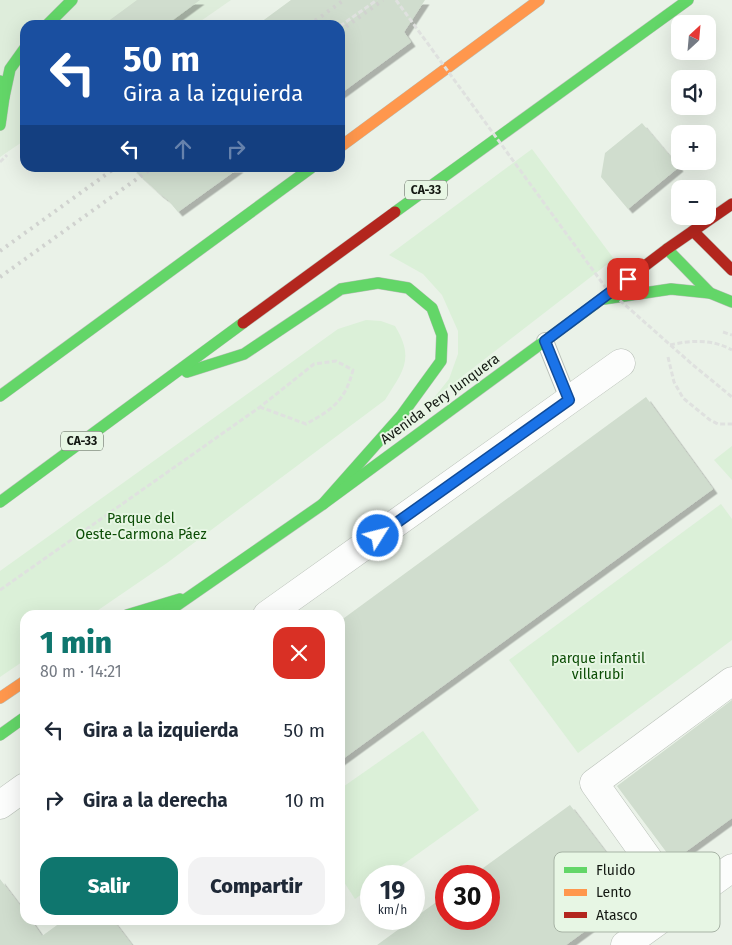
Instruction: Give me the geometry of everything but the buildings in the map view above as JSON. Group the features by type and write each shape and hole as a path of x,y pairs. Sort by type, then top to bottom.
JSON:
{"main road":[{"path":"52,20 72,0"},
{"path":"345,142 540,0"},
{"name":"CA-33","path":"0,502 164,380 688,0"},
{"path":"0,125 10,69 20,55"},
{"path":"0,81 4,97"},
{"path":"0,396 307,172"},
{"name":"Avenida Pery Junquera","path":"171,610 323,504 667,249 732,204"},
{"path":"693,231 732,270"},
{"path":"667,249 710,293"},
{"path":"164,380 244,354 341,289 378,283 408,288 432,308 442,335 441,360 401,416 323,504"},
{"path":"602,299 671,289 710,293 732,302"},
{"path":"143,610 191,595"},
{"path":"0,698 20,684"},
{"path":"0,735 20,720"}],"street":[{"path":"274,610 621,363"},
{"path":"643,852 594,783 732,681"},
{"path":"0,805 20,791"},
{"path":"720,877 732,868"},
{"path":"625,945 643,932"}],"lane":[{"path":"545,341 569,400"}],"path":[{"path":"345,22 377,0"},
{"path":"396,0 606,288 732,397"},
{"path":"633,317 640,311"},
{"path":"670,345 688,342 712,342 732,350"},
{"path":"668,357 674,382 683,398 710,420 718,424 732,424"},
{"path":"0,590 260,407 314,364 336,361 353,370 348,389 329,412 306,424 260,407"}],"shaded area":[{"path":"0,0 231,0 202,20 20,20 20,143 0,157"}],"green space":[{"path":"532,149 614,259 433,399 449,379 458,354 458,331 442,295 423,274 389,255"},
{"name":"Parque del Oeste-Carmona Páez","path":"366,320 381,321 395,326 404,347 404,364 397,381 385,400 167,563 98,610 20,610 20,663 0,677 0,571 338,329"},
{"path":"732,446 732,480 714,460"},
{"name":"parque infantil villarubi","path":"721,504 732,519 732,640 578,753 509,660"},
{"path":"423,731 479,810 402,865 360,865 360,895 355,899 345,884 345,786"}],"railway":[{"path":"316,20 344,0"},
{"path":"345,27 383,0"},
{"path":"0,251 109,172"},
{"path":"0,277 146,172"}],"traffic: fast":[{"path":"52,20 72,0"},
{"path":"395,212 688,0"},
{"path":"4,97 10,69 20,55"},
{"path":"0,81 4,97 0,125"},
{"path":"0,396 306,172"},
{"path":"667,249 710,293 732,302"},
{"path":"187,372 244,354 341,289 378,283 408,288 432,308 442,335 441,361 401,416 323,504"},
{"path":"604,299 671,289 710,293"},
{"path":"170,610 323,504 595,304"},
{"path":"0,502 243,323"},
{"path":"144,610 180,599"},
{"path":"0,735 20,721"}],"traffic: slow":[{"path":"345,143 539,0"},
{"path":"0,698 20,684"}],"traffic: jam":[{"path":"595,304 667,249 732,204"},
{"path":"243,323 395,212"},
{"path":"693,231 732,270"}],"route":[{"path":"378,536 569,400 545,341 628,279"}]}
